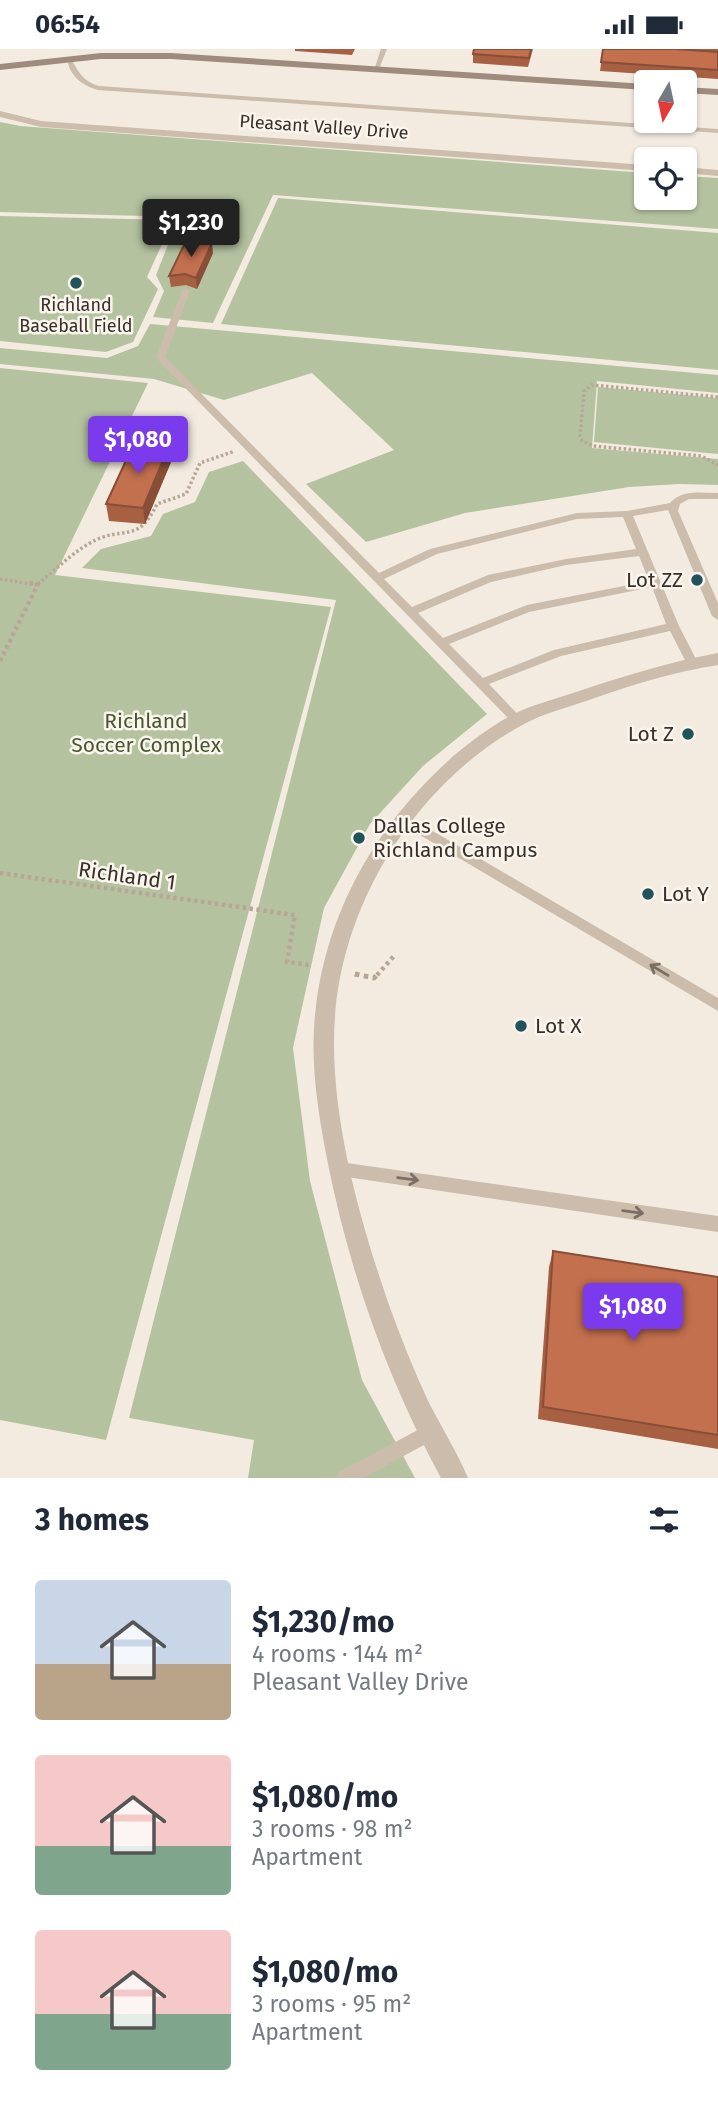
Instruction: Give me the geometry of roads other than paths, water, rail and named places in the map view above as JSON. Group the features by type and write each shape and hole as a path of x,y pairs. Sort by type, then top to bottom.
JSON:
{"street":[{"path":"0,67 69,59 171,56 634,86"},
{"path":"697,91 718,92"},
{"name":"Pleasant Valley Drive","path":"0,114 41,124 634,166"},
{"path":"697,171 718,173"},
{"path":"455,1478 429,1433 386,1333 361,1260 340,1169 325,1075 325,1017 331,969 344,925 360,890 402,818 437,780 488,739 517,720 626,680 718,659"}],"lane":[{"path":"376,69 384,49"},
{"path":"69,59 77,79 85,85 98,88 718,131"},
{"path":"186,291 160,357 517,720"},
{"path":"377,578 434,551 578,516 627,514 674,506 687,496 718,496"},
{"path":"674,506 718,616"},
{"path":"627,514 673,626 692,663"},
{"path":"411,612 488,579 566,562 643,552"},
{"path":"441,643 527,609 656,583"},
{"path":"481,683 558,653 673,626"},
{"path":"402,818 718,1005"},
{"path":"340,1169 718,1224"},
{"path":"345,1478 429,1433"}],"place":[{"name":"Richland Baseball Field","path":"76,283"},
{"name":"Lot ZZ","path":"697,580"},
{"name":"Lot Z","path":"688,734"},
{"name":"Dallas College Richland Campus","path":"359,838"},
{"name":"Lot Y","path":"648,894"},
{"name":"Lot X","path":"521,1026"}],"park label":[{"name":"Richland Soccer Complex","path":"146,733"}]}
